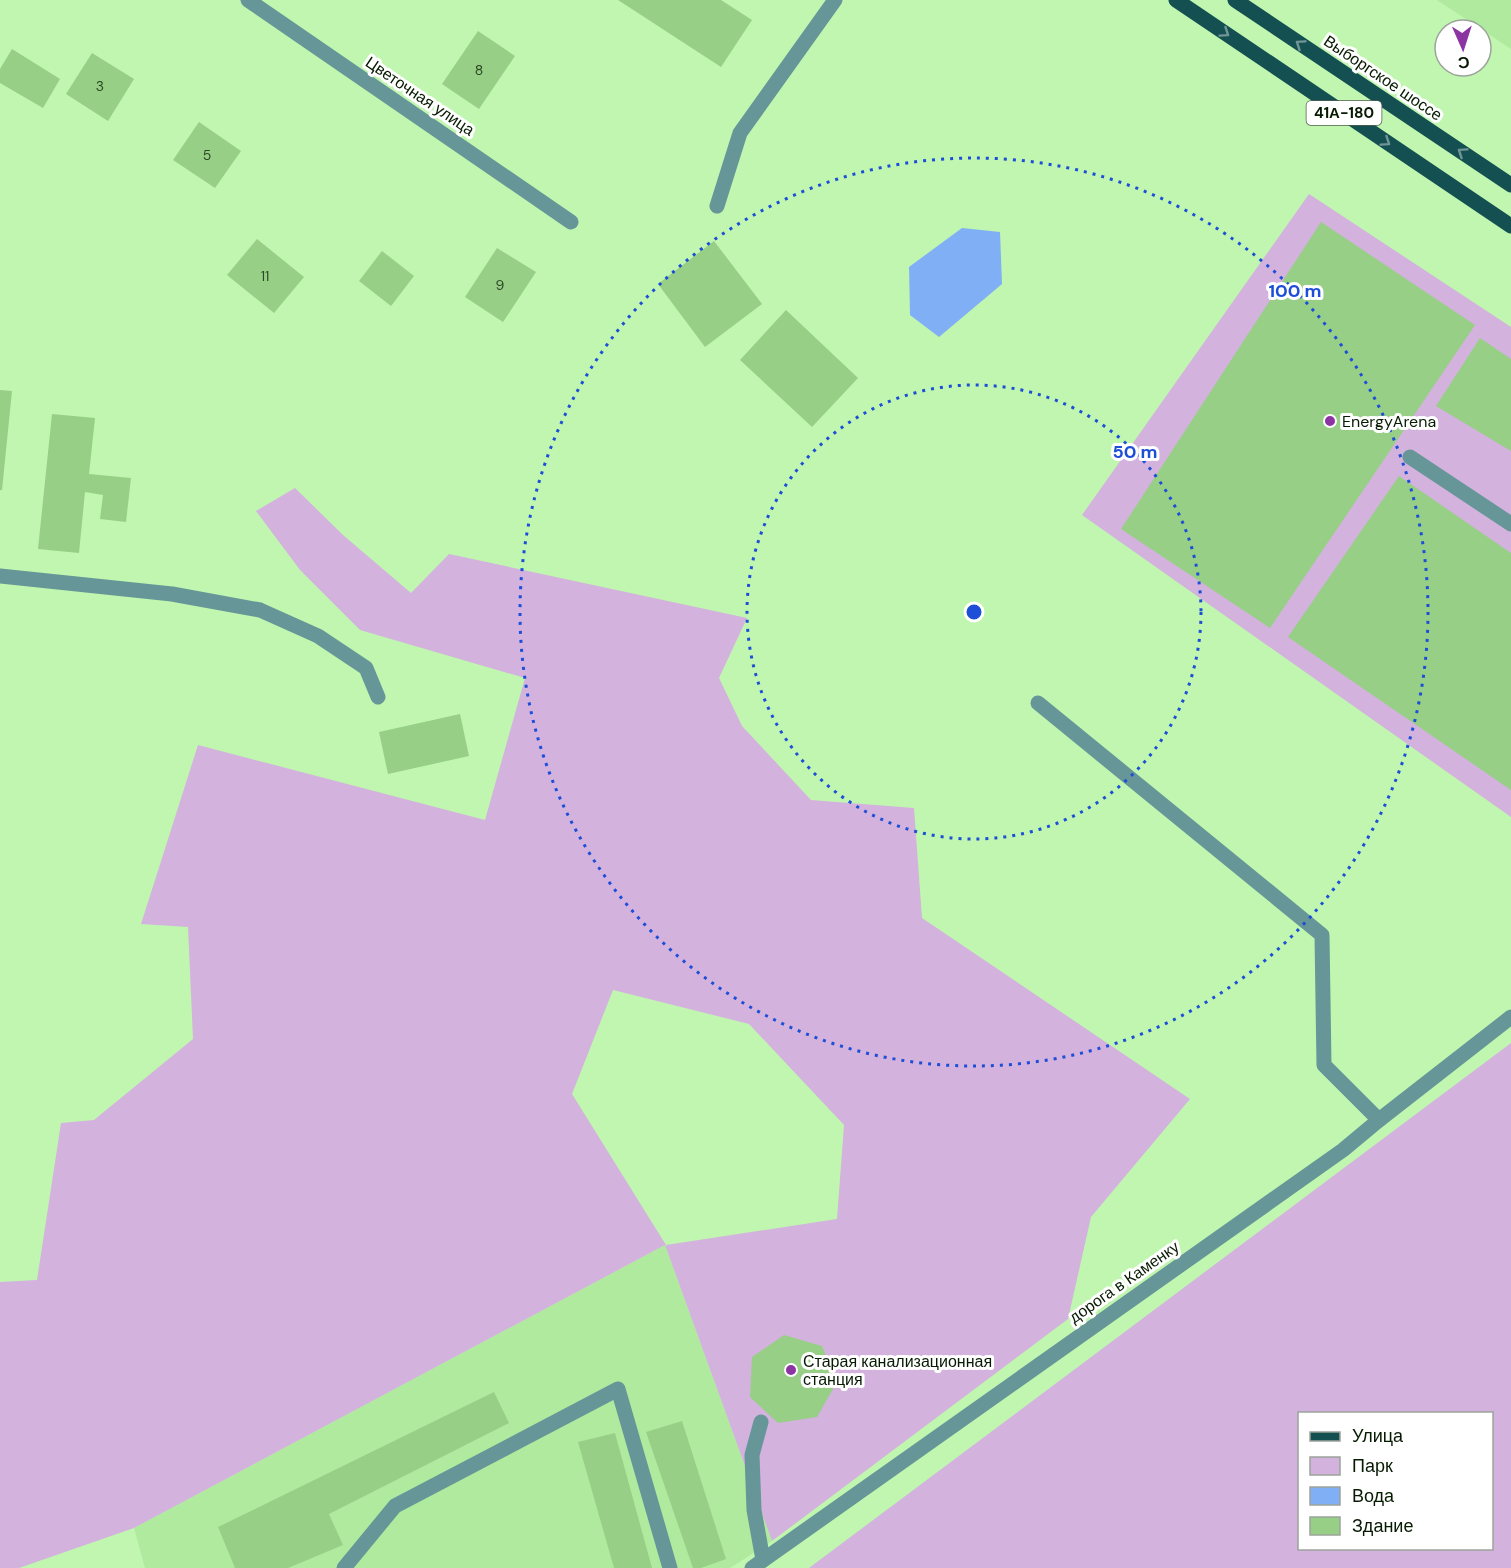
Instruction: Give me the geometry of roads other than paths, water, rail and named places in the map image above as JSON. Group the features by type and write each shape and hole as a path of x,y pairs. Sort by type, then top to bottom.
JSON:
{"main road":[{"name":"41А-180","path":"1176,0 1511,226"},
{"name":"Выборгское шоссе","path":"1235,0 1511,185"}],"street":[{"name":"Цветочная улица","path":"248,0 571,222"},
{"path":"717,206 741,133 834,0"},
{"path":"1410,457 1511,524"},
{"path":"0,576 172,594 260,610 318,636 366,668 378,697"},
{"path":"1038,703 1322,935 1324,1065 1379,1120"},
{"name":"дорога в Каменку","path":"758,1564 1343,1150 1511,1017"},
{"path":"344,1568 395,1506 618,1389 670,1568"},
{"path":"758,1564 752,1455 761,1422"}],"water":[{"path":"962,228 1000,232 1002,284 939,337 910,315 909,267"}],"place":[{"name":"EnergyArena","path":"1330,421"},
{"name":"Старая канализационная станция","path":"791,1370"}]}
